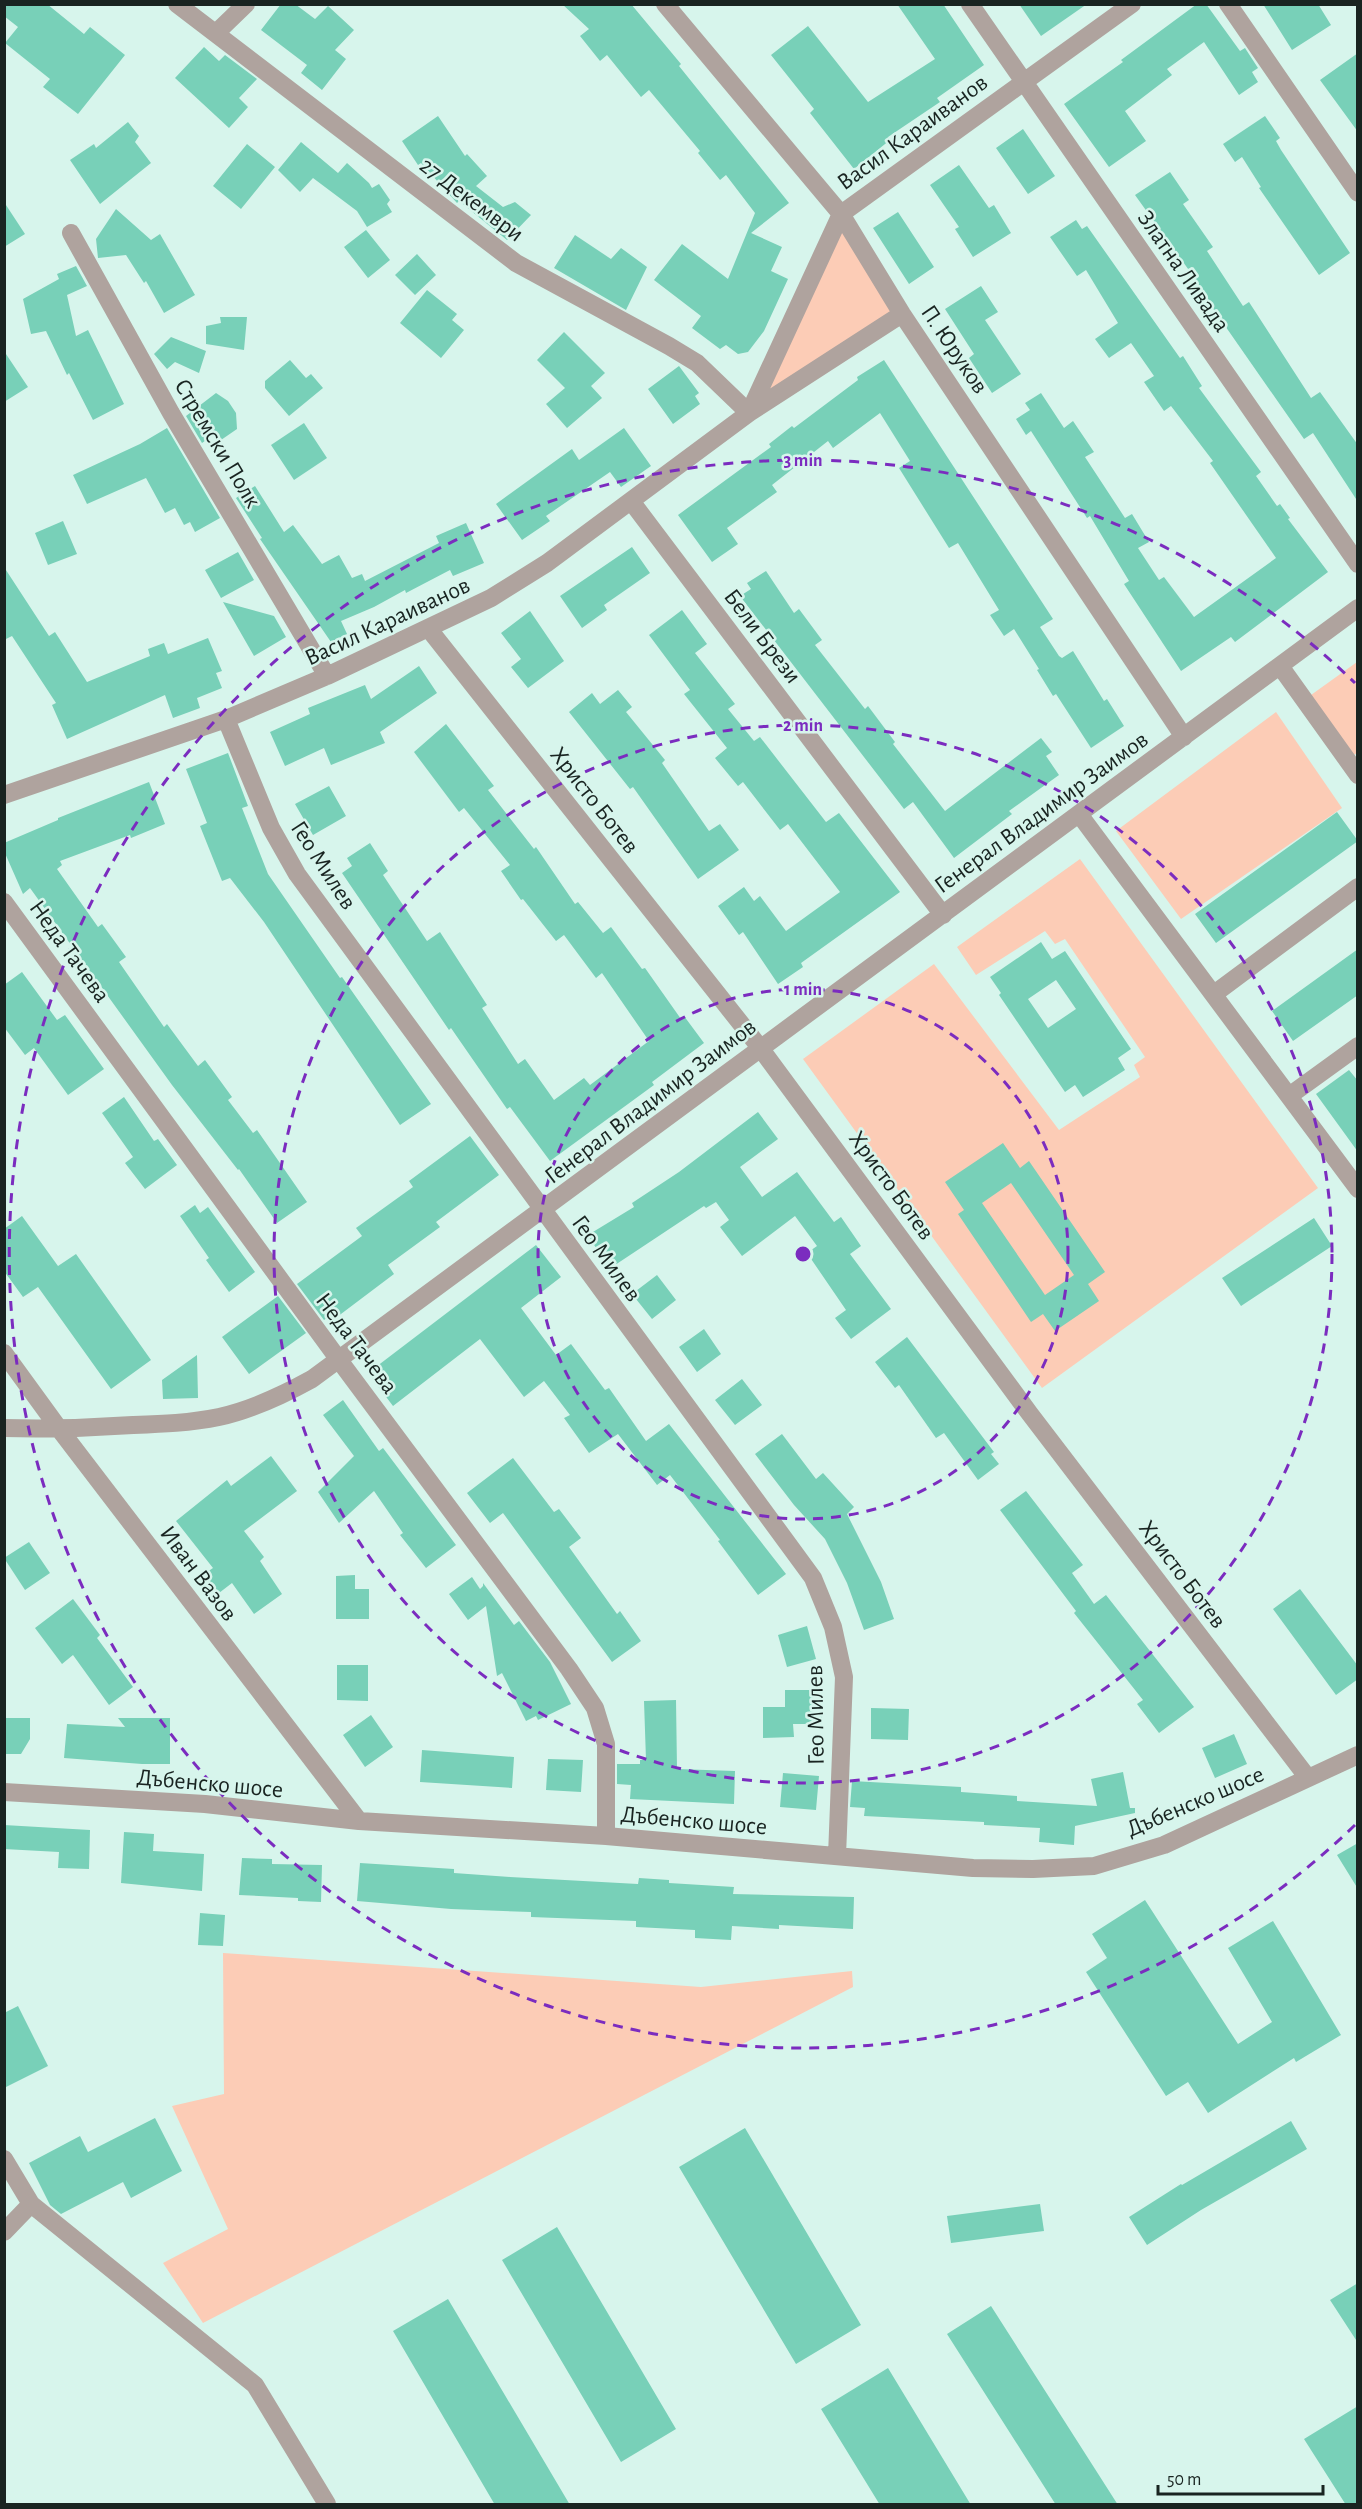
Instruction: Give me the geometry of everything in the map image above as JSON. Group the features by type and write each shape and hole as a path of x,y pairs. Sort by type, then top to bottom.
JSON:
{"street":[{"name":"27 Декември","path":"177,4 422,193 516,262 697,363 749,413"},
{"path":"216,33 246,4"},
{"name":"П. Юруков","path":"665,4 841,214 902,314 1184,736"},
{"name":"Златна Ливада","path":"970,4 1358,564"},
{"name":"Васил Караиванов","path":"749,413 841,214 1132,4"},
{"path":"1228,4 1358,193"},
{"name":"Стремски Полк","path":"71,233 171,413 327,676"},
{"name":"Васил Караиванов","path":"8,788 226,719 327,676 491,598 547,563 749,413 902,314"},
{"name":"Бели Брези","path":"631,501 943,915"},
{"name":"Генерал Владимир Заимов","path":"4,1428 60,1430 186,1422 220,1416 288,1392 339,1360 543,1211 1358,609"},
{"name":"Христо Ботев","path":"428,628 761,1049 1030,1414 1308,1778"},
{"path":"1280,666 1358,775"},
{"name":"Гео Милев","path":"226,719 271,828 297,874 813,1578 833,1627 844,1677 837,1856"},
{"path":"1079,814 1358,1189"},
{"path":"1214,994 1358,887"},
{"name":"Неда Тачева","path":"4,902 339,1360 495,1567 595,1708 606,1744 606,1836"},
{"path":"1289,1095 1358,1046"},
{"name":"Иван Вазов","path":"4,1353 60,1430 359,1821"},
{"name":"Дъбенско шосе","path":"4,1792 205,1804 359,1821 606,1836 973,1868 1033,1869 1094,1866 1164,1845 1358,1755"},
{"path":"4,2159 31,2204 255,2385 327,2505"},
{"path":"4,2232 31,2204"}],"shaded area":[{"path":"841,214 902,314 749,413"},
{"path":"1357,662 1357,753 1354,755 1311,695"},
{"path":"1276,712 1342,808 1181,919 1116,831"},
{"path":"1080,859 1318,1188 1042,1388 803,1059 934,964 1059,1130 1140,1077 1134,1065 1145,1057 1065,939 1055,944 1045,931 976,975 957,947"},
{"path":"223,1953 701,1987 852,1971 853,1987 203,2323 163,2263 228,2229 172,2106 224,2094"}],"building":[{"path":"4,4 47,4 84,34 90,27 125,55 78,114 43,87 50,79 5,43 18,27 4,16"},
{"path":"281,4 295,4 315,19 328,6 354,30 335,50 346,59 322,90 301,73 307,65 261,30"},
{"path":"562,4 631,4 681,64 679,66 789,203 751,233 782,247 771,271 788,279 764,331 748,352 738,354 726,345 720,349 692,328 701,316 654,280 682,244 728,279 755,213 726,175 720,180 698,153 700,151 649,90 641,97 607,55 600,61 580,36 589,29"},
{"path":"897,4 943,4 984,65 937,98 940,102 888,137 890,140 854,169 810,113 814,109 771,55 808,26 868,102 935,59"},
{"path":"1019,4 1087,4 1041,36"},
{"path":"1197,4 1206,4 1240,51 1245,48 1258,68 1252,72 1258,82 1239,95 1204,42 1167,69 1172,75 1125,111 1146,141 1109,167 1064,104 1123,62 1121,60"},
{"path":"1263,4 1318,4 1331,25 1292,50"},
{"path":"204,47 219,61 225,55 257,79 239,98 248,107 229,128 175,78"},
{"path":"1358,53 1358,132 1320,80"},
{"path":"438,116 465,156 467,154 487,176 476,186 503,207 515,202 531,215 507,240 459,201 457,203 421,163 418,165 402,141"},
{"path":"1265,116 1280,138 1276,141 1281,150 1350,253 1319,275 1259,188 1261,187 1242,157 1235,162 1223,144"},
{"path":"128,122 139,136 135,142 151,163 100,204 70,160 94,144 96,148"},
{"path":"1023,129 1055,176 1028,194 996,148"},
{"path":"301,142 338,173 347,163 372,188 379,184 390,200 387,204 392,212 367,227 357,211 313,178 300,192 278,170"},
{"path":"247,144 275,167 241,209 213,186"},
{"path":"959,165 989,208 994,205 1011,233 973,257 955,229 959,227 930,185"},
{"path":"1170,172 1189,200 1183,204 1213,247 1207,251 1243,306 1249,302 1311,398 1320,392 1358,445 1358,502 1313,433 1304,439 1135,195"},
{"path":"4,202 25,234 4,247"},
{"path":"116,209 151,240 160,234 195,295 164,313 146,281 144,283 126,255 98,258 96,239"},
{"path":"898,212 934,267 909,284 873,228"},
{"path":"1076,220 1082,229 1087,226 1180,358 1183,356 1202,386 1199,388 1261,472 1256,476 1277,506 1280,504 1290,518 1288,519 1328,572 1235,642 1231,637 1181,671 1124,584 1129,581 1090,516 1087,518 1031,431 1026,435 1016,419 1030,410 1025,403 1041,393 1064,428 1073,421 1094,452 1085,457 1125,518 1132,514 1149,542 1138,548 1159,580 1164,577 1194,617 1276,558 1210,463 1213,461 1171,406 1164,411 1144,382 1154,376 1131,343 1109,358 1095,339 1118,323 1086,270 1077,276 1050,237"},
{"path":"366,230 390,260 368,278 344,247"},
{"path":"575,235 611,259 621,248 647,267 626,310 554,268"},
{"path":"417,254 436,275 415,295 395,275"},
{"path":"76,266 87,286 67,295 76,336 88,330 124,404 93,420 69,373 67,375 46,331 31,334 23,299 59,279 57,274"},
{"path":"981,286 998,312 985,320 1021,374 992,393 969,358 974,354 945,309"},
{"path":"427,290 457,314 452,320 464,330 441,358 400,323"},
{"path":"220,317 247,317 244,350 206,344 206,326 221,323"},
{"path":"564,332 605,373 591,386 602,398 567,428 546,404 565,388 537,360"},
{"path":"171,337 206,351 199,373 175,362 167,369 154,354"},
{"path":"4,351 28,387 4,402"},
{"path":"290,360 306,378 311,374 323,388 289,416 265,388 265,381"},
{"path":"884,360 1053,619 1040,627 1059,656 1062,658 1073,651 1104,701 1107,699 1124,726 1091,748 1056,694 1053,696 1014,629 1004,636 990,615 999,610 958,543 949,548 899,468 910,461 880,413 833,448 828,441 772,485 777,492 727,528 738,544 712,562 678,515 771,447 769,444 792,426 794,428 858,380 857,377"},
{"path":"679,366 699,393 695,396 700,404 673,424 648,389"},
{"path":"216,393 228,401 236,413 237,429 221,440 215,434 202,443 186,416"},
{"path":"304,423 327,458 294,480 271,445"},
{"path":"167,428 220,518 195,532 190,522 184,525 175,508 165,513 146,478 87,504 73,475 140,444"},
{"path":"624,428 651,466 621,487 610,472 546,516 550,521 522,540 496,504 572,449 579,460"},
{"path":"255,486 284,532 293,525 322,564 339,555 352,578 362,574 365,581 439,543 436,536 466,523 484,563 453,576 450,570 406,593 405,590 341,621 347,634 331,642 260,539 262,538 236,498"},
{"path":"63,521 77,554 48,565 35,533"},
{"path":"632,547 650,573 604,605 607,610 582,628 560,596"},
{"path":"238,552 254,580 221,598 205,570"},
{"path":"4,567 49,636 55,632 87,682 150,656 148,649 164,643 168,654 208,638 222,671 216,673 222,688 197,698 200,708 173,718 165,695 67,739 52,705 56,703 12,636 4,640"},
{"path":"766,571 794,613 799,609 822,640 815,645 865,709 868,706 895,742 893,744 945,811 1041,738 1052,752 1046,756 1059,775 1009,811 1012,814 954,858 913,802 904,809 740,596 751,589 747,583"},
{"path":"223,602 274,616 286,637 254,656"},
{"path":"682,610 707,644 695,653 735,704 728,709 754,741 760,737 826,822 839,813 900,892 801,963 803,967 778,984 743,932 739,935 718,906 744,887 754,901 760,896 786,931 840,892 788,824 780,830 743,782 738,786 715,758 727,748 684,694 690,690 649,635"},
{"path":"530,611 564,661 528,688 511,667 521,659 501,633"},
{"path":"419,666 437,693 380,732 385,743 331,765 324,748 285,766 270,732 310,714 308,708 365,685 371,699"},
{"path":"618,690 632,707 626,712 665,760 662,763 709,831 720,824 739,850 698,879 633,787 630,789 569,712 592,693 600,704"},
{"path":"446,724 494,786 488,790 534,849 536,847 575,904 578,902 603,933 611,927 642,969 645,968 681,1019 684,1016 704,1043 652,1082 654,1085 550,1161 510,1107 507,1109 451,1028 449,1030 342,873 352,866 347,858 370,843 388,871 383,875 427,941 440,932 487,1005 482,1008 518,1064 525,1059 554,1100 584,1078 590,1085 649,1041 602,973 596,978 564,935 556,941 523,899 521,900 501,871 510,865 464,808 459,812 414,752"},
{"path":"228,753 248,806 242,808 268,874 431,1104 400,1125 264,922 230,878 222,881 200,826 207,823 186,769"},
{"path":"149,782 165,824 131,838 130,835 60,861 62,865 57,869 98,927 102,924 126,957 119,962 164,1027 167,1024 198,1066 205,1060 232,1097 228,1100 253,1133 257,1130 307,1202 277,1223 239,1169 172,1085 30,888 23,894 4,851 4,843 58,820 58,818"},
{"path":"329,786 346,816 313,835 295,804"},
{"path":"1337,812 1358,841 1216,943 1195,914"},
{"path":"1041,942 1052,959 1065,951 1131,1049 1118,1058 1125,1070 1083,1097 1075,1085 1065,1092 999,995 1001,993 990,977","holes":["1056,980 1076,1009 1048,1028 1028,999"]},
{"path":"1358,949 1358,995 1293,1041 1272,1011"},
{"path":"22,972 57,1020 65,1015 104,1069 68,1095 34,1048 25,1055 4,1027 4,985"},
{"path":"1349,1070 1358,1081 1358,1152 1316,1094"},
{"path":"124,1097 154,1141 158,1139 177,1165 145,1189 125,1163 133,1157 102,1113"},
{"path":"758,1112 778,1139 740,1167 762,1197 797,1172 834,1222 841,1217 861,1246 850,1254 891,1309 851,1339 835,1318 846,1310 807,1253 817,1246 795,1216 742,1256 720,1227 729,1220 716,1202 706,1208 704,1206 609,1269 588,1235 634,1207 632,1203 679,1172"},
{"path":"470,1136 499,1175 436,1222 440,1227 388,1265 394,1274 337,1317 334,1313 324,1320 297,1284 362,1236 356,1228 413,1187 409,1181"},
{"path":"1003,1143 1020,1168 1029,1161 1105,1272 1088,1284 1099,1301 1055,1331 1043,1314 1031,1322 958,1214 964,1210 945,1182","holes":["1011,1183 1074,1275 1045,1295 982,1203"]},
{"path":"195,1205 200,1213 208,1207 255,1272 229,1292 206,1260 209,1258 180,1216"},
{"path":"22,1216 58,1266 76,1254 151,1360 111,1389 38,1287 23,1297 4,1271 4,1229"},
{"path":"1314,1218 1332,1246 1241,1306 1222,1278"},
{"path":"536,1245 561,1277 521,1308 556,1355 571,1344 605,1390 609,1388 646,1441 669,1424 786,1574 758,1595 718,1541 720,1540 670,1475 657,1485 618,1434 589,1453 564,1418 570,1415 544,1381 524,1397 480,1339 393,1406 368,1373"},
{"path":"657,1275 676,1300 652,1319 632,1294"},
{"path":"278,1296 306,1333 249,1374 222,1337"},
{"path":"704,1329 721,1354 697,1372 679,1347"},
{"path":"907,1337 994,1452 991,1454 999,1464 978,1480 944,1433 936,1438 899,1385 895,1388 875,1362"},
{"path":"197,1355 198,1398 163,1399 162,1380"},
{"path":"742,1379 762,1405 735,1425 715,1400"},
{"path":"343,1400 379,1451 383,1448 456,1545 426,1568 400,1535 403,1533 374,1491 339,1523 318,1492 354,1456 323,1415"},
{"path":"782,1434 816,1479 823,1473 854,1507 847,1514 881,1582 894,1619 864,1630 847,1583 825,1539 794,1505 755,1454"},
{"path":"271,1456 297,1491 244,1531 264,1557 260,1561 282,1594 254,1614 232,1583 219,1593 204,1574 213,1568 176,1521 227,1480 231,1486"},
{"path":"513,1458 554,1512 559,1509 581,1538 569,1547 617,1614 620,1611 641,1641 612,1662 503,1513 490,1523 467,1493"},
{"path":"1026,1491 1083,1565 1072,1573 1094,1604 1106,1595 1194,1707 1159,1733 1137,1704 1143,1700 1074,1613 1076,1611 1000,1510"},
{"path":"29,1542 50,1573 25,1590 4,1558"},
{"path":"355,1575 355,1589 369,1589 369,1619 336,1619 336,1576"},
{"path":"472,1577 480,1589 483,1583 514,1625 519,1621 550,1662 571,1704 538,1720 536,1716 526,1721 502,1673 497,1676 486,1606 468,1620 449,1594"},
{"path":"1300,1589 1358,1666 1358,1679 1336,1695 1273,1609"},
{"path":"73,1599 100,1635 97,1638 133,1687 109,1705 73,1655 62,1664 35,1628"},
{"path":"807,1626 816,1659 787,1667 778,1635"},
{"path":"337,1665 368,1665 368,1701 337,1700"},
{"path":"785,1690 821,1690 822,1724 793,1724 794,1737 763,1738 763,1707 785,1707"},
{"path":"676,1700 677,1769 735,1771 734,1804 630,1799 631,1785 617,1784 617,1764 640,1764 640,1760 646,1760 644,1701"},
{"path":"871,1708 909,1709 908,1740 871,1739"},
{"path":"371,1715 393,1747 365,1767 343,1735"},
{"path":"4,1718 30,1718 30,1739 21,1754 4,1754"},
{"path":"118,1718 170,1718 170,1764 64,1758 67,1724 125,1727"},
{"path":"1234,1734 1247,1764 1215,1778 1202,1748"},
{"path":"422,1750 514,1757 512,1788 420,1782"},
{"path":"548,1759 583,1760 581,1792 546,1790"},
{"path":"1123,1772 1130,1808 1135,1808 1135,1813 1075,1826 1074,1845 1039,1842 1040,1828 984,1825 984,1822 864,1816 865,1808 850,1807 852,1781 961,1787 961,1792 1017,1796 1017,1801 1097,1806 1091,1779"},
{"path":"783,1773 819,1776 816,1810 780,1807"},
{"path":"4,1825 90,1830 89,1869 58,1868 59,1852 4,1849"},
{"path":"124,1832 154,1834 153,1851 204,1854 202,1891 121,1883"},
{"path":"1358,1843 1358,1889 1337,1855"},
{"path":"242,1858 272,1859 272,1864 322,1865 321,1902 298,1901 298,1898 239,1895"},
{"path":"360,1863 454,1869 454,1873 510,1877 638,1884 639,1878 669,1880 669,1883 734,1887 733,1894 854,1897 853,1929 779,1925 779,1929 732,1926 731,1940 695,1938 695,1930 636,1927 636,1921 531,1917 531,1912 451,1909 357,1901"},
{"path":"1145,1900 1238,2044 1272,2022 1228,1948 1273,1921 1341,2035 1296,2062 1294,2058 1208,2113 1188,2082 1166,2096 1086,1972 1107,1958 1092,1934"},
{"path":"200,1913 225,1915 223,1946 198,1945"},
{"path":"18,2006 48,2066 4,2088 4,2013"},
{"path":"155,2118 182,2171 131,2198 123,2182 61,2214 50,2205 29,2163 80,2136 88,2152"},
{"path":"1291,2121 1307,2149 1201,2210 1147,2245 1129,2217 1181,2184"},
{"path":"745,2128 861,2325 796,2364 679,2167"},
{"path":"1040,2204 1044,2231 951,2243 947,2216"},
{"path":"557,2227 676,2429 621,2462 502,2260"},
{"path":"1358,2283 1358,2343 1330,2300"},
{"path":"448,2299 570,2505 495,2505 393,2331"},
{"path":"991,2306 1118,2505 1056,2505 947,2334"},
{"path":"888,2368 971,2505 880,2505 821,2409"},
{"path":"1358,2406 1358,2505 1346,2505 1304,2439"}]}
